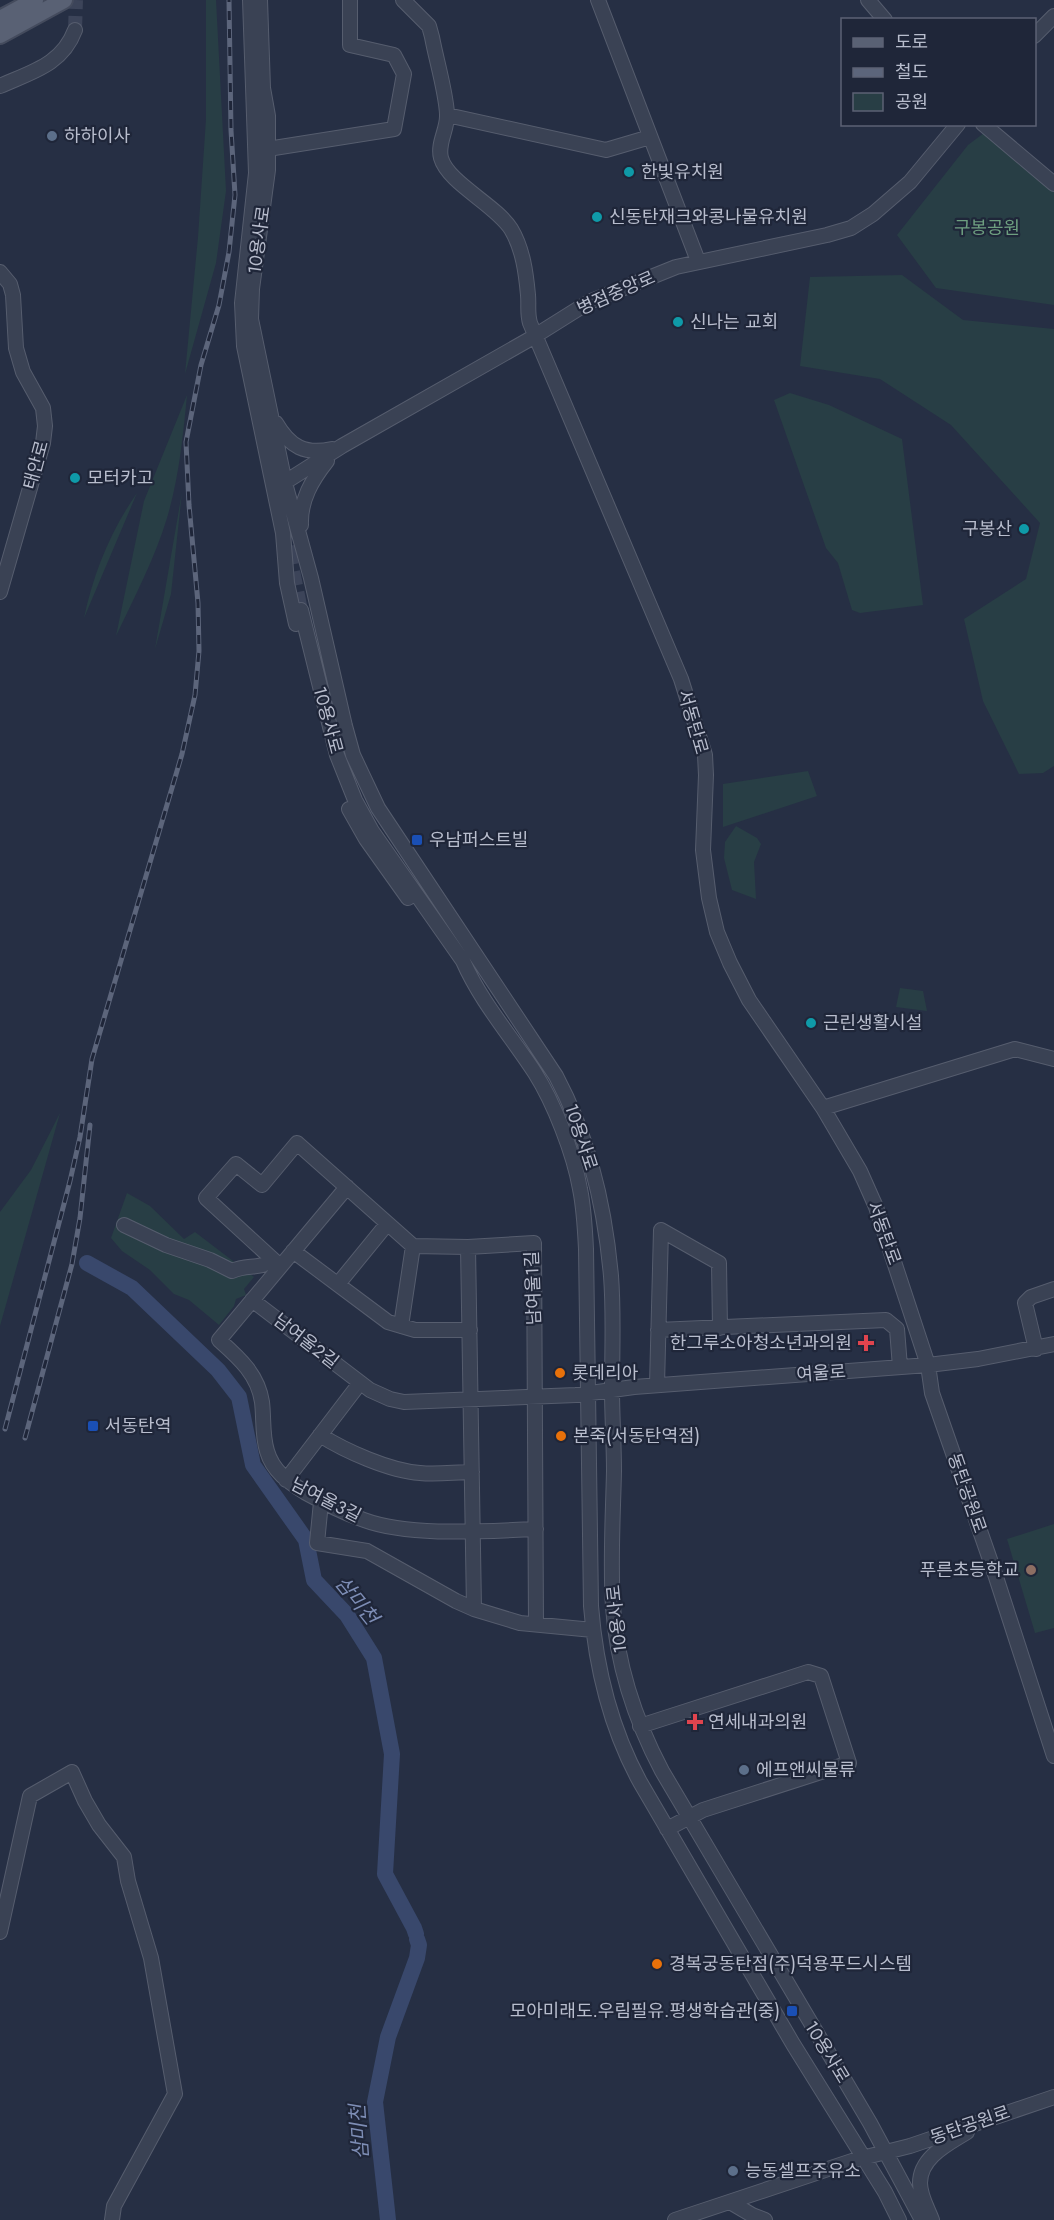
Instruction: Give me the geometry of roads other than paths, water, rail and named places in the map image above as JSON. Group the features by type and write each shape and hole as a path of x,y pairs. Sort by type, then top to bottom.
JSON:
{"main road":[{"path":"0,19 35,0"},
{"path":"0,35 64,0"}],"street":[{"name":"10용사로","path":"250,0 265,200 252,289 251,319 267,398 280,486 287,583 323,741 348,806 366,840 456,966 471,981 536,1074 560,1126 577,1173 581,1191 586,1249 593,1630 600,1679 618,1737 636,1775 667,1829 899,2220"},
{"name":"10용사로","path":"260,0 263,88 268,116 244,279 242,315 249,374 280,486 303,548 345,726 364,782 378,808 556,1076 571,1104 583,1136 599,1203 611,1274 614,1470 613,1606 623,1673 640,1726 662,1771 885,2151 922,2220"},
{"path":"262,146 274,148 394,129 404,74 394,55 350,45 350,0"},
{"path":"403,0 429,26 447,115 606,150 650,137"},
{"path":"598,0 698,261"},
{"path":"868,0 883,18"},
{"path":"1036,35 1054,16"},
{"path":"0,86 59,57 70,44 75,30"},
{"name":"서동탄로","path":"447,115 440,145 441,159 455,179 494,211 510,228 519,243 524,263 528,315 681,679 705,755 703,850 709,898 717,932 749,1000 823,1108 860,1171 876,1207 928,1365"},
{"name":"병점중앙로","path":"280,486 342,446 536,335 589,302 637,281 698,261 826,236 851,228 873,214 910,182 956,126"},
{"path":"985,126 1054,184"},
{"name":"태안로","path":"0,272 10,284 13,295 16,348 23,372 43,408 45,426 43,443 0,592"},
{"path":"267,398 276,424 284,436 299,447 316,452 342,446"},
{"path":"303,548 301,515 305,496 317,474 342,446"},
{"path":"287,583 299,573 311,578"},
{"name":"10용사로","path":"471,981 463,961 372,831 355,800 337,755 304,609 343,754 361,799 469,957 485,971"},
{"path":"823,1108 1015,1049 1054,1059"},
{"path":"277,1263 206,1198 236,1164 262,1185 297,1143 413,1246 401,1326"},
{"path":"252,1300 277,1263 293,1251 346,1187"},
{"path":"338,1284 387,1224"},
{"path":"124,1225 166,1245 210,1260 232,1271 277,1263"},
{"path":"657,1385 661,1230 719,1263 720,1328"},
{"name":"남여울1길","path":"413,1246 534,1243 535,1397"},
{"path":"468,1246 474,1609"},
{"path":"293,1251 388,1322 415,1330 470,1330"},
{"path":"1036,1349 1025,1303 1031,1297 1054,1289"},
{"name":"남여울2길","path":"252,1300 360,1383 390,1399 404,1402 471,1400 587,1393"},
{"name":"남여울3길","path":"252,1300 219,1340 252,1372 262,1402 267,1452 274,1468 286,1480 321,1502 365,1521 411,1529 473,1531 536,1529"},
{"path":"657,1330 886,1320 897,1329 900,1367"},
{"name":"여울로","path":"587,1393 657,1385 928,1365 1036,1349 1054,1344"},
{"name":"동탄공원로","path":"928,1365 932,1394 995,1574 1054,1756"},
{"path":"286,1480 360,1383"},
{"path":"535,1397 536,1624"},
{"path":"320,1435 338,1447 373,1461 419,1473 472,1472"},
{"name":"10용사로","path":"321,1502 317,1543 367,1551 474,1609 520,1623 593,1630"},
{"path":"640,1726 808,1672 821,1676 849,1763 703,1810 667,1829"},
{"path":"0,1932 30,1796 72,1772 99,1825 124,1857 128,1881 152,1958 175,2094 114,2206 112,2220"},
{"name":"동탄공원로","path":"675,2220 885,2151 910,2146 1054,2097"},
{"path":"932,2220 923,2199 920,2181 927,2164 939,2148 988,2118"},
{"path":"730,2202 765,2220"}],"waterway":[{"name":"삼미천","path":"87,1263 132,1288 218,1370 239,1397 253,1465 306,1540 314,1580 347,1615 374,1658 392,1754 385,1874 416,1934"},
{"name":"삼미천","path":"388,2220 375,2102 388,2037 417,1958 419,1945 417,1939"}],"tunnel":[{"path":"75,30 76,0"},
{"path":"285,504 297,559"},
{"path":"289,551 301,610"}],"railway":[{"path":"5,1429 70,1181 80,1137 92,1059 182,754 195,695 199,651 198,603 186,442 201,365 219,305 229,252 235,195 231,130 229,0"},
{"path":"25,1438 72,1264 80,1218 90,1125"}],"place":[{"name":"하하이사","path":"52,136"},
{"name":"한빛유치원","path":"629,172"},
{"name":"신동탄재크와콩나물유치원","path":"597,217"},
{"name":"신나는 교회","path":"678,322"},
{"name":"모터카고","path":"75,478"},
{"name":"구봉산","path":"1024,529"},
{"name":"우남퍼스트빌","path":"417,840"},
{"name":"근린생활시설","path":"811,1023"},
{"name":"한그루소아청소년과의원","path":"866,1343"},
{"name":"롯데리아","path":"560,1373"},
{"name":"서동탄역","path":"93,1426"},
{"name":"본죽(서동탄역점)","path":"561,1436"},
{"name":"푸른초등학교","path":"1031,1570"},
{"name":"연세내과의원","path":"695,1722"},
{"name":"에프앤씨물류","path":"744,1770"},
{"name":"경복궁동탄점(주)덕용푸드시스템","path":"657,1964"},
{"name":"모아미래도.우림필유.평생학습관(중)","path":"792,2011"},
{"name":"능동셀프주유소","path":"733,2171"}],"park label":[{"name":"구봉공원","path":"987,228"}]}
